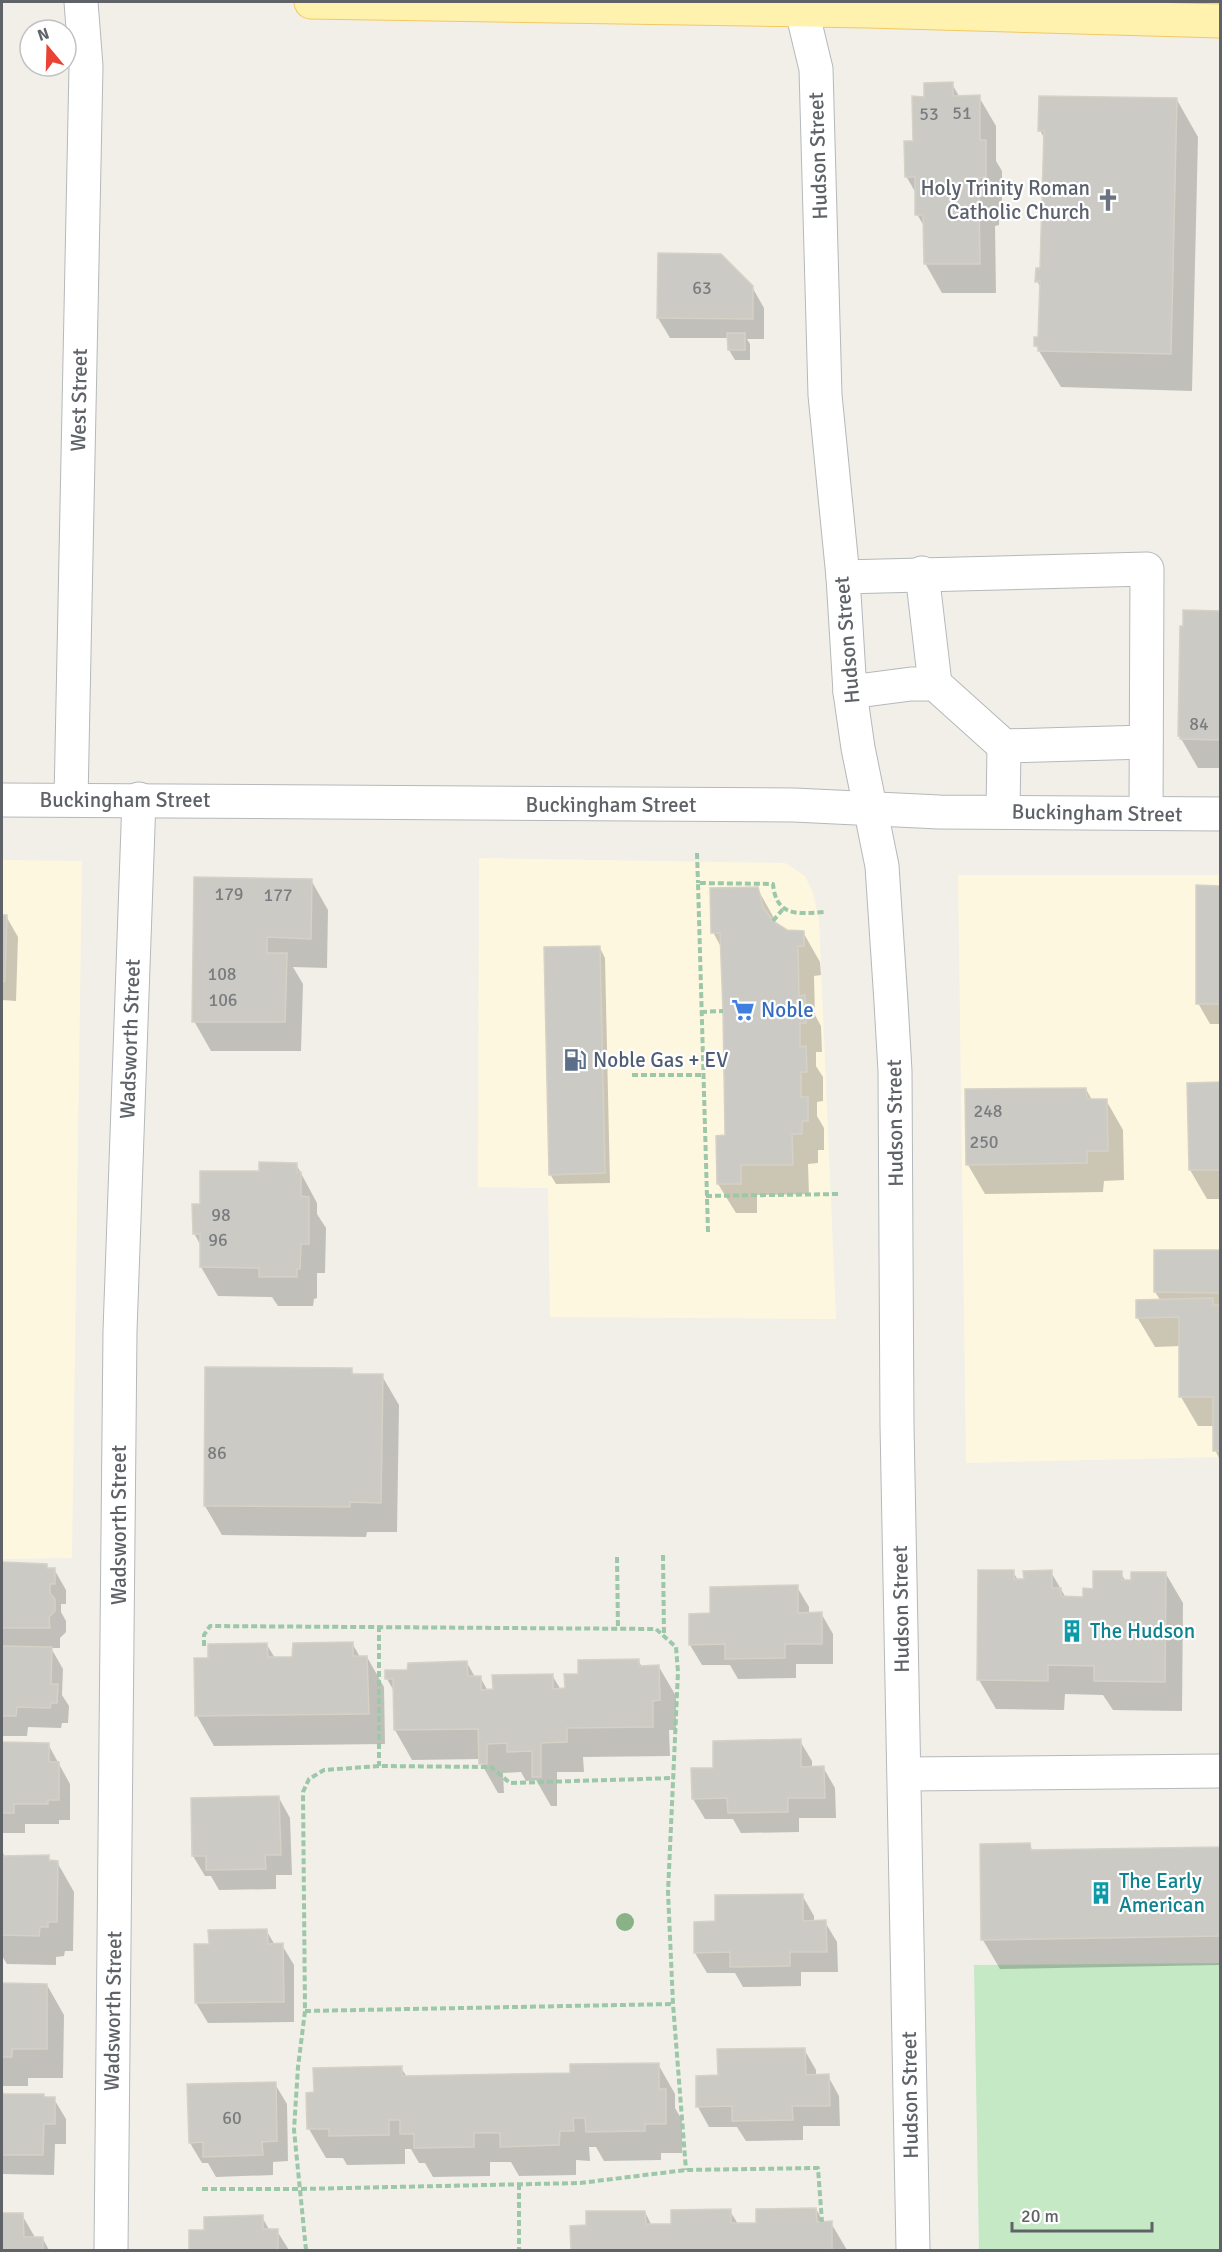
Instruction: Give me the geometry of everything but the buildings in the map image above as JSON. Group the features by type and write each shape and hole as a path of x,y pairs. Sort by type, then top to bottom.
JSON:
{"main road":[{"path":"311,2 802,6 1221,21"}],"street":[{"name":"West Street","path":"71,800 86,66 81,2"},
{"name":"Hudson Street","path":"802,6 816,69 825,395 843,577 850,692 858,748 882,866 894,1071 897,1390 913,2250"},
{"path":"843,577 922,573 1147,569 1146,813"},
{"path":"922,573 935,684 1004,746 1146,742"},
{"path":"850,692 910,684 935,684"},
{"path":"1003,812 1004,746"},
{"name":"Buckingham Street","path":"2,800 794,805 939,812 1221,814"},
{"name":"Wadsworth Street","path":"111,2250 120,1331 139,800"},
{"path":"905,1774 1221,1771"}],"path":[{"path":"697,853 708,1232"},
{"path":"699,883 773,884 774,896 783,909 792,913 804,914 824,912"},
{"path":"773,921 783,909"},
{"path":"701,1012 723,1011"},
{"path":"632,1075 703,1075"},
{"path":"706,1196 839,1194"},
{"path":"663,1555 664,1636"},
{"path":"617,1557 618,1629"},
{"path":"204,1646 204,1635 210,1626 379,1626 656,1629 676,1647 678,1672 668,1892 673,2004 686,2170"},
{"path":"379,1626 380,1766"},
{"path":"306,2250 294,2130 298,2067 305,2012 303,1792 309,1779 324,1770 380,1766 491,1767 510,1783 674,1778"},
{"path":"305,2012 673,2004"},
{"path":"202,2189 580,2183 686,2170 818,2168 822,2222"},
{"path":"519,2184 519,2250"}],"shaded area":[{"path":"479,858 785,863 805,876 813,893 819,920 836,1319 550,1317 548,1188 478,1187"},
{"path":"2,860 82,861 72,1558 2,1559"},
{"path":"958,875 1220,875 1220,1457 966,1463"}],"green space":[{"path":"1220,1963 1220,2250 979,2250 974,1965"}],"place":[{"name":"Holy Trinity Roman Catholic Church","path":"1108,200"},
{"name":"Noble","path":"743,1010"},
{"name":"Noble Gas + EV","path":"575,1060"},
{"name":"The Hudson","path":"1072,1631"},
{"name":"The Early American","path":"1101,1893"}]}
